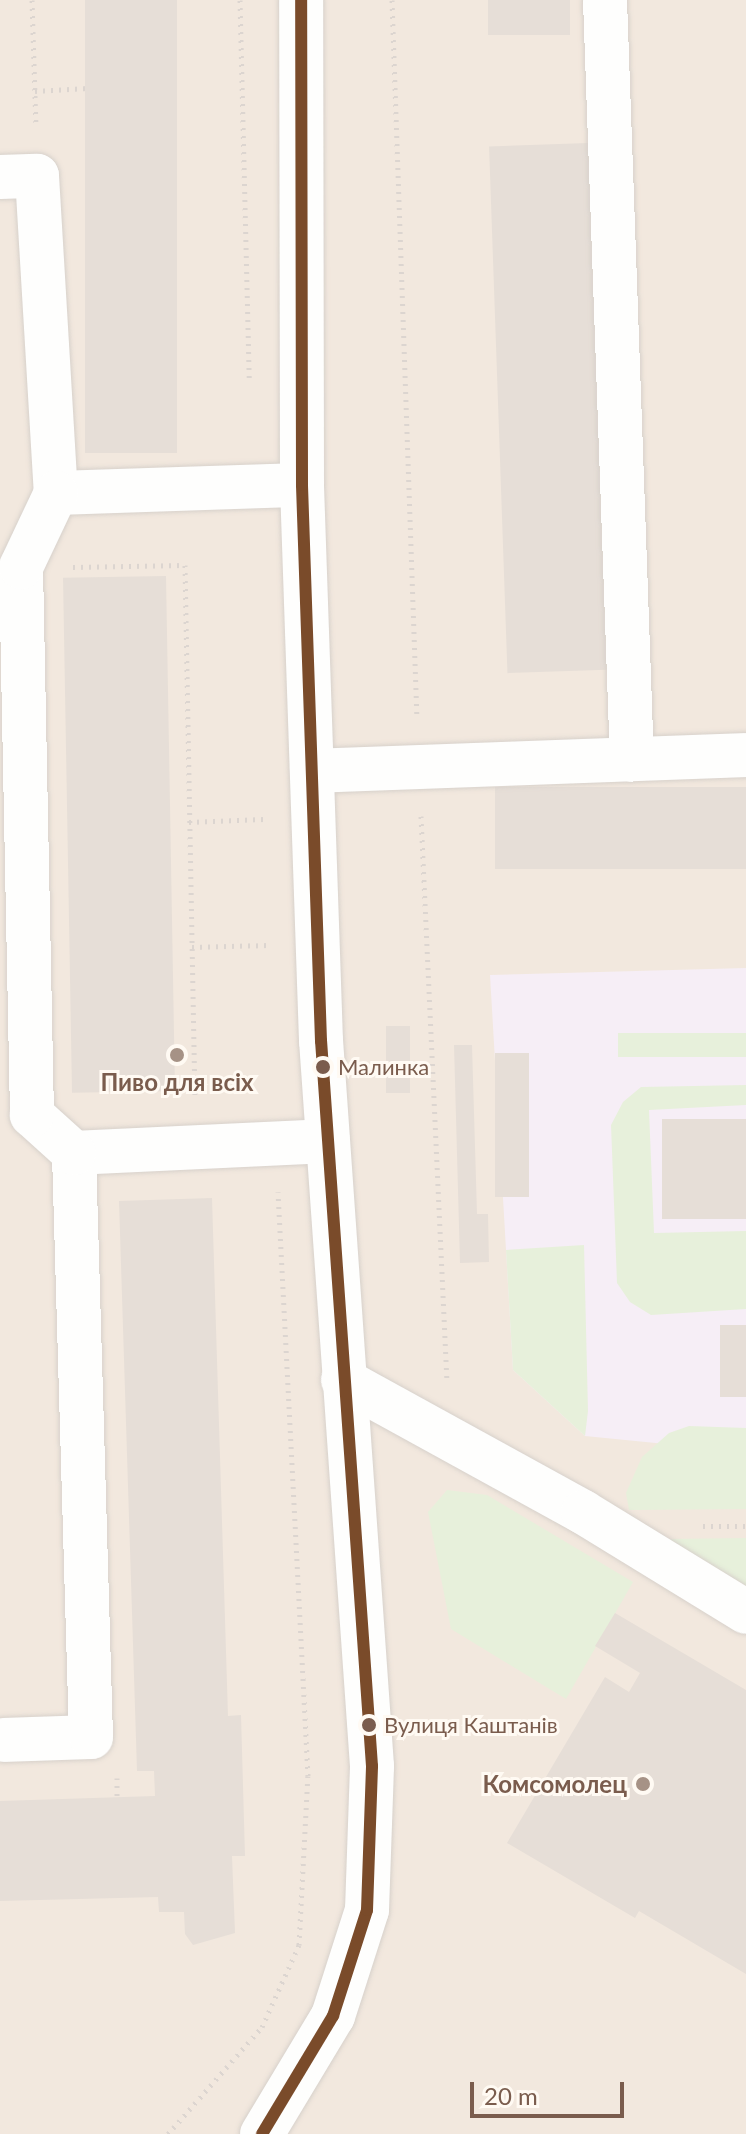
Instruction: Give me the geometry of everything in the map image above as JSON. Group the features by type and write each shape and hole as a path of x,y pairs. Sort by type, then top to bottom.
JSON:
{"street":[{"path":"262,2134 333,2016 367,1910 372,1766 328,1141 312,771 302,485 301,0"},
{"path":"605,0 632,760"},
{"path":"19,176 56,493 21,567 32,1115 74,1153 328,1141"},
{"path":"56,493 302,485"},
{"path":"312,771 746,755"},
{"path":"4,1740 91,1737 74,1153"},
{"path":"343,1380 583,1512 746,1612"}],"path":[{"path":"19,176 35,91 32,0"},
{"path":"240,0 249,392"},
{"path":"35,91 88,88"},
{"path":"21,567 185,565 195,1110"},
{"path":"263,803 264,835"},
{"path":"189,822 264,819"},
{"path":"267,929 268,960"},
{"path":"192,947 268,945"},
{"path":"168,2134 262,2027 299,1945 308,1776 275,1143"}],"shaded area":[{"path":"0,0 746,0 746,2134 0,2134"},
{"path":"746,968 746,1325 720,1325 721,1397 746,1397 746,1452 585,1436 513,1370 490,975"}],"green space":[{"path":"618,1033 746,1033 746,1057 618,1057"},
{"path":"746,1085 746,1105 649,1110 654,1233 746,1231 746,1309 651,1315 630,1302 617,1283 611,1125 623,1102 641,1087"},
{"path":"584,1245 588,1411 585,1436 513,1370 506,1250"},
{"path":"689,1426 746,1428 746,1509 629,1510 626,1493 642,1457 669,1433"},
{"path":"447,1490 487,1495 633,1582 566,1699 451,1629 428,1512"},
{"path":"746,1538 746,1586 668,1539"}],"building":[{"path":"85,0 177,0 177,453 85,453"},
{"path":"488,0 570,0 570,35 488,35"},
{"path":"588,143 606,670 507,673 489,146"},
{"path":"166,576 175,1091 72,1093 63,578"},
{"path":"495,787 746,787 746,869 495,869"},
{"path":"386,1026 410,1026 410,1093 386,1093"},
{"path":"454,1045 472,1045 477,1214 488,1214 489,1262 460,1263"},
{"path":"495,1053 529,1053 529,1197 495,1197"},
{"path":"662,1119 746,1119 746,1219 662,1219"},
{"path":"212,1198 228,1716 241,1715 245,1856 232,1856 235,1933 193,1945 185,1934 184,1912 159,1912 158,1897 0,1901 0,1801 155,1796 154,1771 137,1771 119,1201"},
{"path":"720,1325 746,1325 746,1397 720,1397"},
{"name":"Комсомолец","path":"615,1613 746,1690 746,1974 639,1911 635,1918 507,1843 605,1677 629,1692 640,1673 595,1646"}],"transit line":[{"path":"262,2134 333,2016 367,1910 372,1766 321,1041 302,485 301,0"}],"place":[{"name":"Пиво для всіх","path":"177,1055"},
{"name":"Малинка","path":"323,1067"},
{"name":"Вулиця Каштанів","path":"369,1725"},
{"name":"Комсомолец","path":"643,1784"}]}
